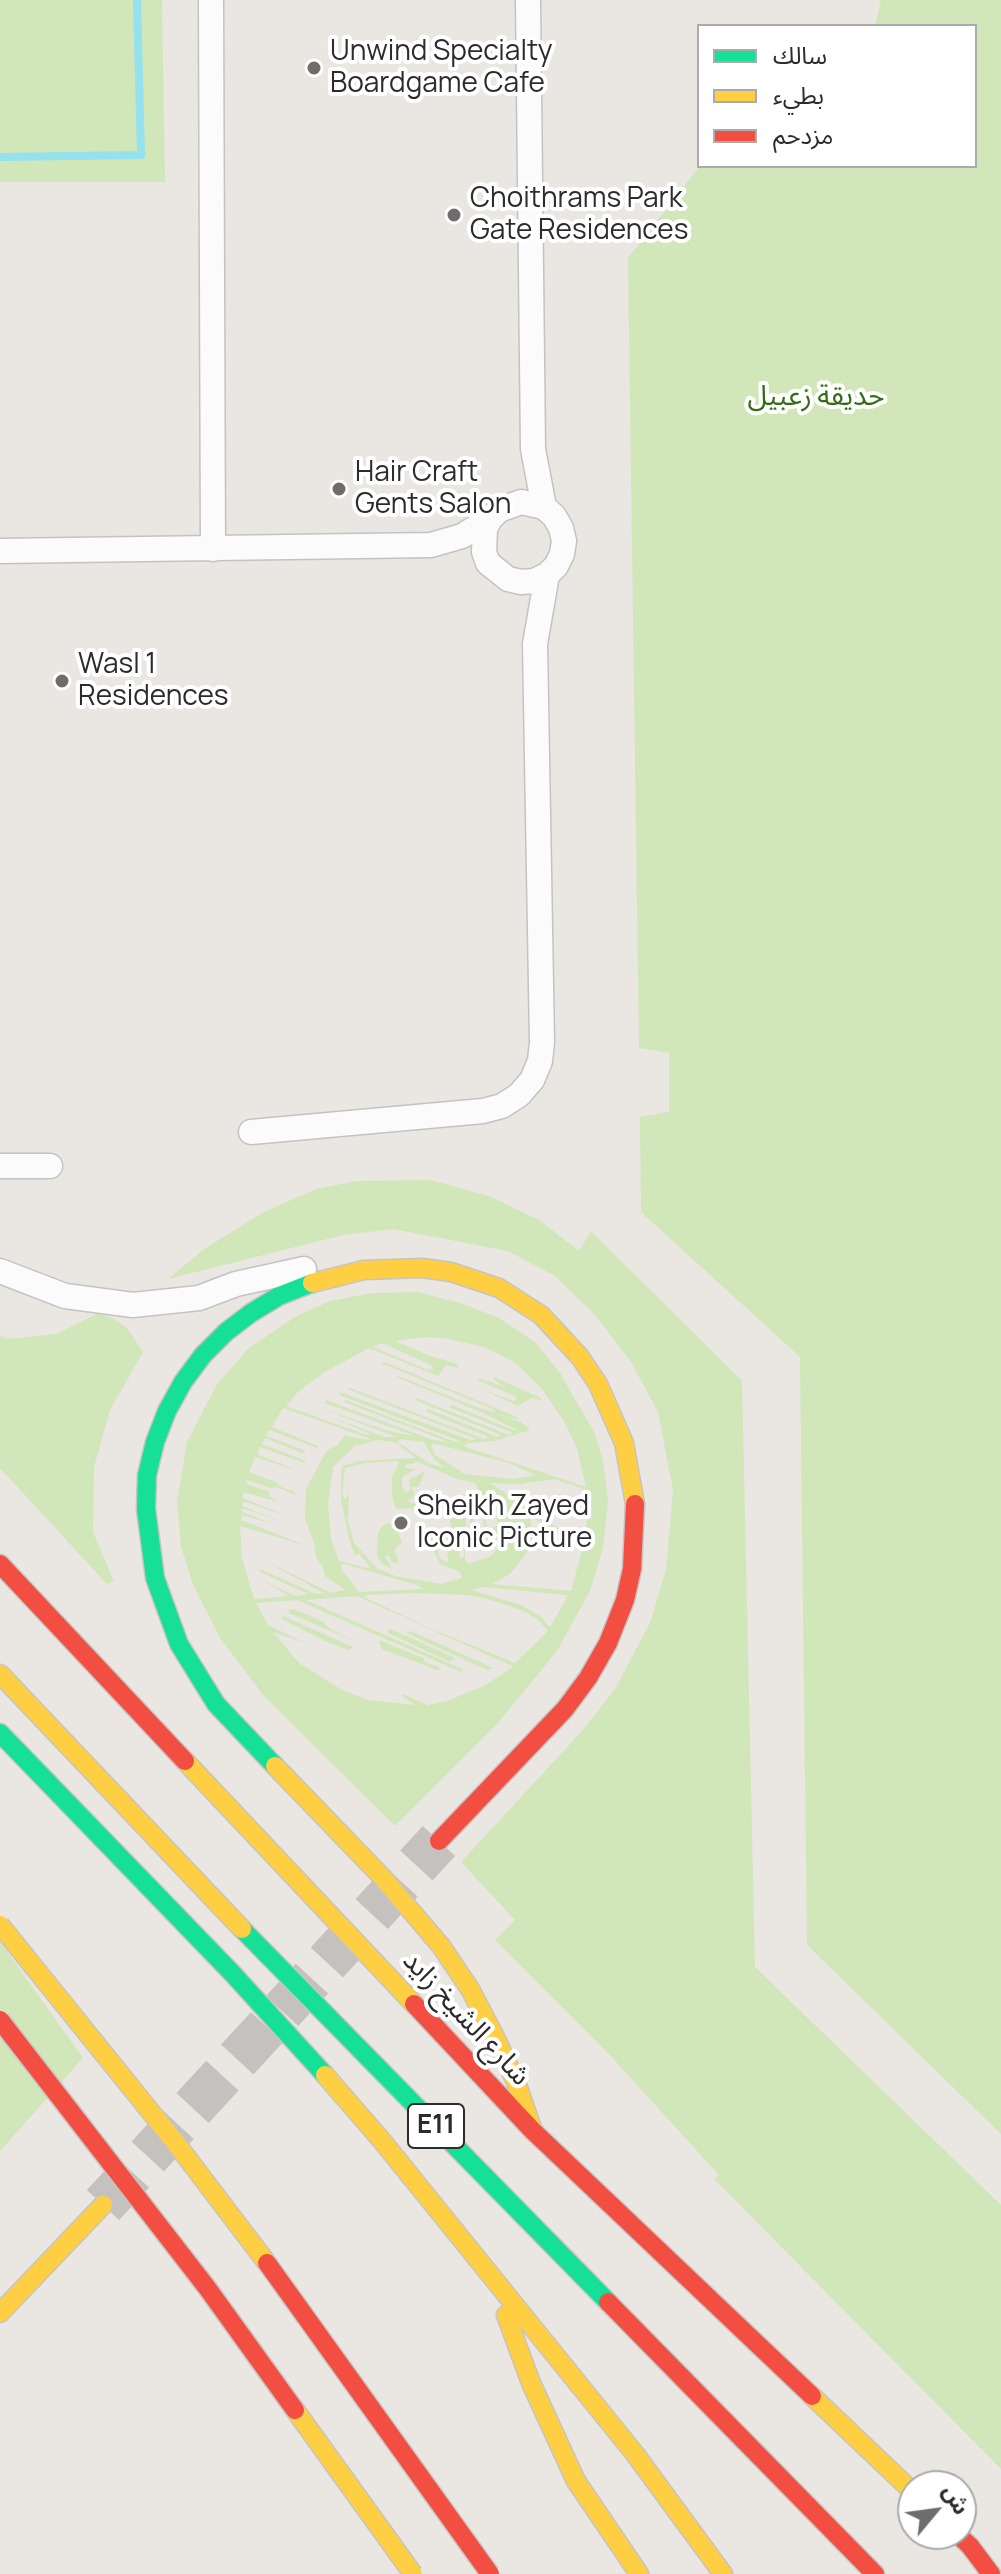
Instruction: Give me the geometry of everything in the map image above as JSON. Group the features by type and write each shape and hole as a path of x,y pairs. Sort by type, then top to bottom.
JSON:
{"highway":[{"path":"439,1841 565,1709 608,1643 625,1600 632,1569 635,1505 624,1443 598,1384 560,1333 521,1300 475,1278 436,1270 393,1268 336,1275 279,1296 226,1332 203,1355 183,1382 167,1411 147,1475 149,1544 155,1578 165,1611 196,1675 239,1730 383,1878 441,1946 470,1989 494,2035 516,2082 533,2131"},
{"name":"شارع الشيخ زايد","path":"0,1564 533,2131 897,2477"},
{"name":"E11","path":"0,1674 196,1882 875,2574"},
{"path":"0,1733 232,1973 383,2142 635,2454 723,2574"},
{"path":"0,1925 175,2142 279,2280 490,2574"},
{"path":"0,2020 208,2289 413,2574"},
{"path":"0,2313 103,2205"},
{"path":"495,2282 531,2383 576,2481 593,2538"},
{"path":"576,2481 639,2574"},
{"path":"972,2550 991,2574"},
{"path":"976,2550 1001,2570"}],"street":[{"path":"211,0 213,549"},
{"path":"528,0 533,449 544,507"},
{"path":"488,563 483,540 533,449"},
{"path":"431,545 462,536 499,511 521,502 544,507 561,528 564,541 562,554 547,575 534,581 508,579"},
{"path":"0,551 431,545 488,563 508,579 524,610 535,644"},
{"path":"251,1132 483,1111 502,1106 519,1095 532,1080 540,1061 542,1042 535,644 547,575"},
{"path":"0,1166 50,1166"},
{"path":"0,1271 65,1296 133,1305 199,1298 236,1284 303,1269 393,1268"}],"green space":[{"path":"0,0 162,0 165,182 0,182"},
{"name":"حديقة زعبيل","path":"881,0 1001,0 1001,2134 807,1945 800,1357 641,1212 640,1117 669,1112 669,1053 639,1048 628,258 698,168 977,168 977,24 875,24"},
{"path":"430,1180 489,1196 539,1220 579,1251 591,1231 742,1381 755,1967 1001,2205 1001,2469 714,2179 719,2175 607,2052 495,1940 515,1920 461,1862 582,1731 615,1689 650,1623 666,1570 673,1490 658,1412 631,1362 595,1315 555,1276 508,1251 393,1229 343,1235 168,1279 204,1249 264,1212 316,1189 357,1181"},
{"path":"418,1292 460,1303 499,1318 535,1342 560,1373 594,1432 603,1460 608,1501 603,1548 590,1591 557,1651 497,1724 395,1826 264,1696 220,1638 193,1585 181,1546 177,1501 187,1442 217,1384 249,1348 295,1317 330,1301 373,1293","holes":["443,1338 484,1347 516,1363 542,1389 565,1423 577,1448 586,1487 463,1446 530,1430 522,1423 496,1413 518,1420 517,1417 385,1362 381,1363 494,1412 396,1377 517,1430 452,1405 449,1407 513,1433 509,1435 416,1398 501,1435 497,1437 428,1409 427,1412 489,1437 484,1439 350,1388 347,1389 477,1439 470,1440 340,1392 339,1395 460,1441 455,1442 345,1400 449,1442 433,1440 326,1400 325,1403 418,1437 385,1430 314,1406 397,1437 384,1437 326,1415 371,1434 367,1435 286,1406 298,1392 323,1373 369,1348 438,1376 446,1365 458,1368 458,1364 395,1341","382,1343 431,1365 433,1369 428,1370 373,1347","283,1408 371,1439 345,1435 337,1446 327,1450 306,1489 305,1519 315,1545 316,1558 325,1576 345,1590 331,1593 261,1559 324,1593 316,1594 260,1569 260,1572 308,1594 296,1596 264,1581 289,1596 254,1599 242,1558 240,1526 307,1546 241,1520 242,1515 273,1524 242,1512 242,1508 278,1520 242,1506 243,1501 293,1518 242,1498 244,1492 279,1502 269,1496 268,1491 246,1484 247,1480 295,1495 295,1492 278,1483 249,1472 255,1457 298,1471 257,1454 260,1447 304,1463 306,1461 262,1444 265,1438 302,1453 306,1451 266,1436 269,1430 317,1448 272,1427","401,1439 424,1442 434,1459 444,1468 429,1463 397,1442","377,1440 395,1442 416,1458 359,1461 343,1466 341,1470 341,1500 349,1539 355,1556 359,1553 371,1569 339,1561 331,1539 328,1504 333,1467 355,1446","431,1445 509,1463 536,1475 513,1479 465,1474 435,1455","398,1461 392,1477 396,1509 409,1508 435,1516 440,1513 439,1508 446,1507 452,1529 438,1542 444,1542 451,1536 454,1538 447,1547 448,1562 439,1558 438,1547 432,1538 428,1538 440,1564 460,1572 462,1578 441,1584 395,1576 377,1568 354,1543 348,1521 349,1494 345,1499 342,1495 345,1468","418,1462 457,1479 475,1483 480,1493 468,1493 447,1504 435,1506 410,1503 408,1500 415,1496 412,1487 419,1487 425,1471 409,1480 410,1490 406,1493 402,1477 416,1469 406,1468 405,1465","555,1479 586,1490 587,1521 582,1544 490,1483 520,1484","470,1505 473,1508 469,1524 471,1530 478,1505 480,1512 487,1508 497,1519 497,1526 489,1531 484,1516 482,1545 497,1540 501,1544 491,1556 469,1564 465,1560 465,1552 471,1535 465,1539 464,1557 460,1558 459,1548 466,1533 466,1513","529,1515 582,1550 571,1591 492,1584 510,1574 531,1547 533,1532","340,1565 423,1589 359,1592","482,1587 568,1596 550,1627 540,1616 521,1605 471,1590","414,1593 468,1595 524,1611 548,1631 515,1663 364,1597","357,1596 513,1667 484,1686 447,1701 427,1705 403,1694 416,1705 368,1700 342,1690 299,1663 273,1632 305,1643 268,1625 256,1603 297,1600 461,1672 464,1670 306,1600"]},
{"path":"99,1313 127,1328 143,1352 110,1410 94,1467 93,1532 114,1582 107,1584 0,1468 0,1336 7,1339 56,1334"},
{"path":"494,1377 543,1401 531,1398 518,1406 482,1389 514,1401 517,1400 515,1396 477,1380 508,1388"},
{"path":"389,1522 395,1530 401,1530 399,1535 402,1542 394,1550 399,1563 391,1562 389,1556 385,1556 392,1569 382,1564 377,1556 378,1533"},
{"path":"294,1609 324,1622 327,1627 354,1641 289,1613"},
{"path":"283,1616 353,1647 348,1650 325,1641 282,1619"},
{"path":"391,1629 455,1658 450,1662 386,1632"},
{"path":"411,1631 493,1668 487,1670 406,1633"},
{"path":"379,1640 441,1668 437,1670 382,1649"},
{"path":"0,1942 83,2058 0,2151"}],"waterway":[{"path":"0,157 141,155 137,0"}],"tunnel":[{"path":"103,2205 439,1841"}],"traffic: fast":[{"path":"275,1766 216,1704 179,1644 155,1578 146,1509 147,1475 167,1411 203,1355 251,1313 279,1296 312,1283"},
{"path":"0,1733 232,1973 325,2075"},
{"path":"242,1929 608,2302"}],"traffic: slow":[{"path":"312,1283 364,1270 422,1268 451,1272 499,1288 541,1315 580,1357 598,1384 624,1443 635,1504"},
{"path":"0,1674 242,1929"},
{"path":"185,1761 414,2004"},
{"path":"275,1766 383,1878 441,1946 470,1989 494,2035 516,2082 533,2131"},
{"path":"0,1925 175,2142 267,2263"},
{"path":"325,2075 383,2142 635,2454 723,2574"},
{"path":"0,2313 103,2205"},
{"path":"506,2315 531,2383 576,2481 639,2574"},
{"path":"812,2396 897,2477"},
{"path":"295,2410 413,2574"}],"traffic: jam":[{"path":"439,1841 565,1709 588,1678 608,1643 625,1600 632,1569 635,1504"},
{"path":"0,1564 185,1761"},
{"path":"414,2004 533,2131 812,2396"},
{"path":"0,2020 208,2289 295,2410"},
{"path":"267,2263 490,2574"},
{"path":"608,2302 875,2574"},
{"path":"973,2550 991,2574"}],"place":[{"name":"Unwind Specialty Boardgame Cafe","path":"314,68"},
{"name":"Choithrams Park Gate Residences","path":"454,215"},
{"name":"Hair Craft Gents Salon","path":"339,489"},
{"name":"Wasl 1 Residences","path":"62,681"},
{"name":"Sheikh Zayed Iconic Picture","path":"401,1523"}]}
